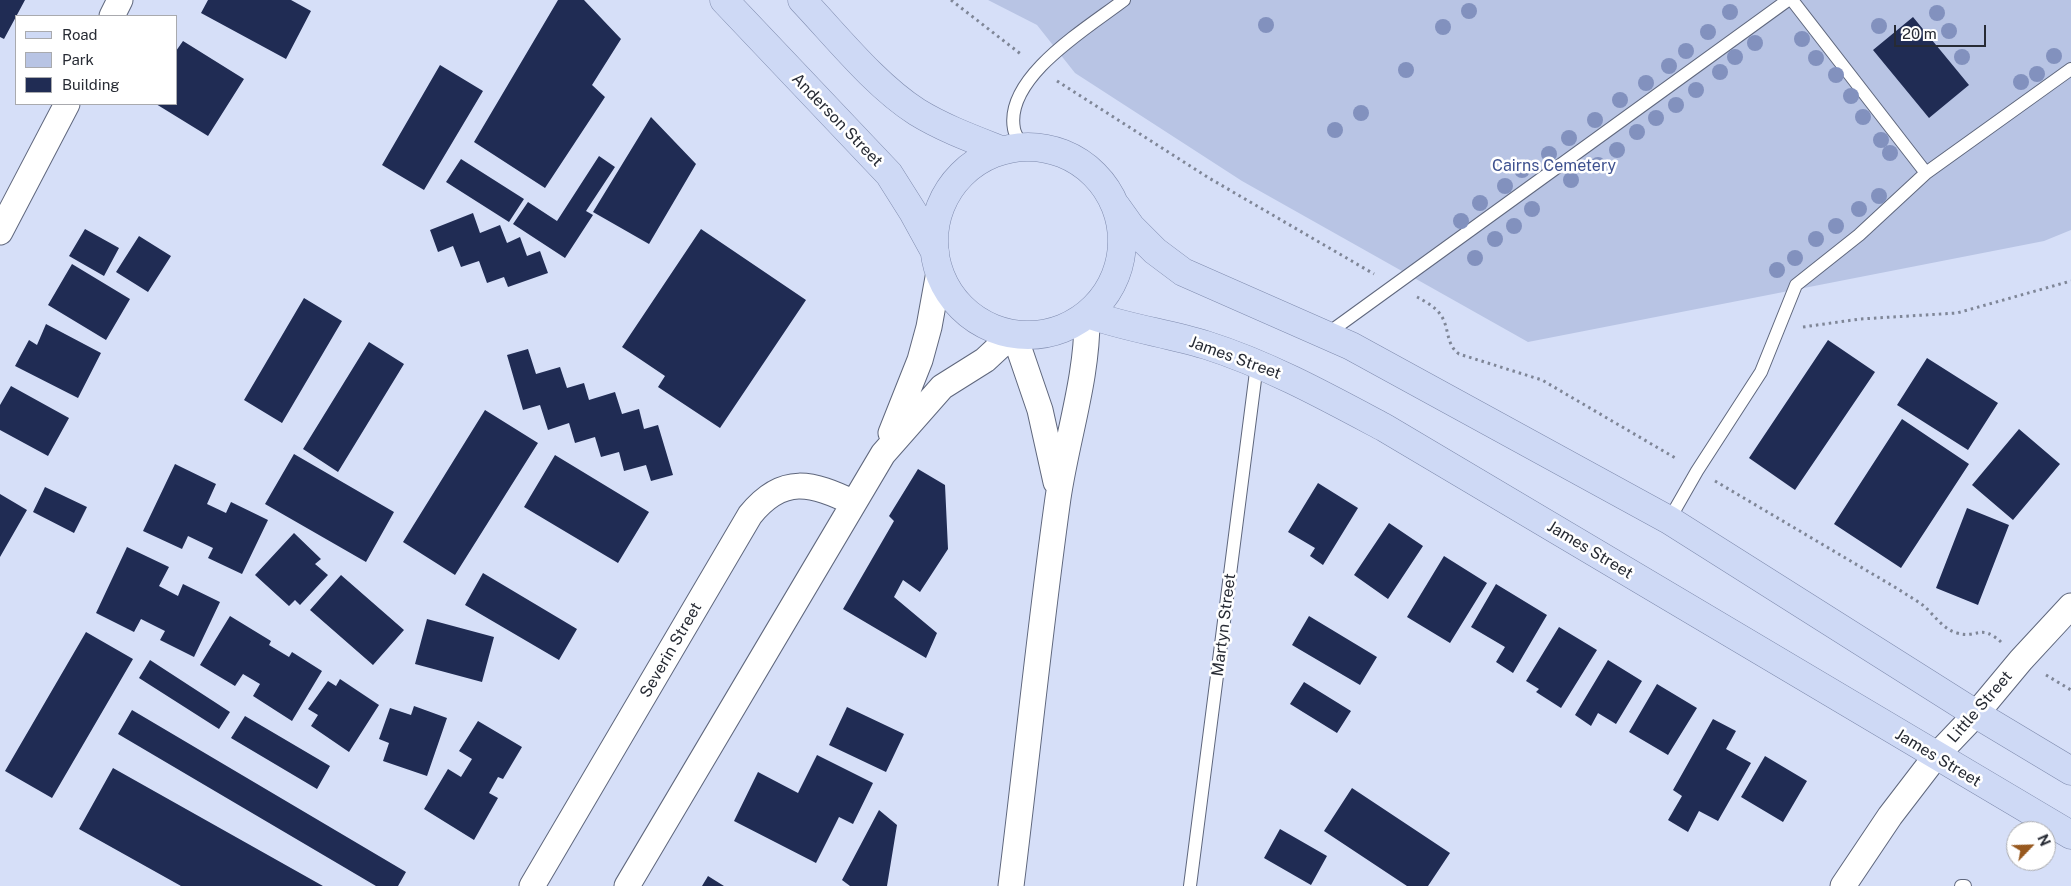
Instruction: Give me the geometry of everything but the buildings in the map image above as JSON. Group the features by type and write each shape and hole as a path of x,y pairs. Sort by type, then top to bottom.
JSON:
{"main road":[{"name":"Anderson Street","path":"724,0 889,174 913,212 950,294 968,313 989,327 1014,334 1034,336 1071,326 1088,315 1110,288 1122,256 1120,222 1116,206"},
{"path":"802,0 882,84 910,107 941,125 1012,148"},
{"path":"937,262 936,222 946,195 958,177 974,163 1012,148 1039,147 1071,157 1098,177 1131,227 1155,251 1183,272 1351,346 1669,520 1976,714 2071,771"},
{"name":"James Street","path":"1088,315 1112,323 1205,345 1257,364 1327,397 1385,428 2071,835"}],"street":[{"path":"112,15 120,0"},
{"path":"0,232 66,105"},
{"path":"627,886 883,454 920,360 929,327 937,262"},
{"path":"1011,886 1059,497 1085,356 1088,315"},
{"path":"883,454 942,387 985,360 1014,334 1040,410 1059,497"},
{"name":"Severin Street","path":"532,886 750,515 759,504 770,494 778,490 809,486 824,489 854,503"},
{"name":"Little Street","path":"1843,886 1858,860 1936,756 1976,714 2021,660 2071,606"}],"lane":[{"path":"1012,148 1013,120 1017,103 1021,92 1039,68 1057,50 1124,0"},
{"path":"1327,334 1788,0"},
{"path":"1792,0 1926,173"},
{"path":"1669,520 1697,471 1761,372 1796,284 1859,236 1926,173 2071,69"},
{"name":"Martyn Street","path":"1190,886 1257,364"}],"path":[{"path":"951,0 1039,68 1104,112 1209,178 1395,286 1420,298 1441,314 1449,342 1453,350 1459,354 1542,380 1898,589 1924,606 1948,629 1957,633 1968,634 1980,631 1990,632 2021,660 2071,690"},
{"path":"1777,331 1860,319 1957,313 2071,282"}],"green space":[{"name":"Cairns Cemetery","path":"988,0 2071,0 2071,230 2044,241 1528,342 1242,181 1075,73 1037,25"}]}
